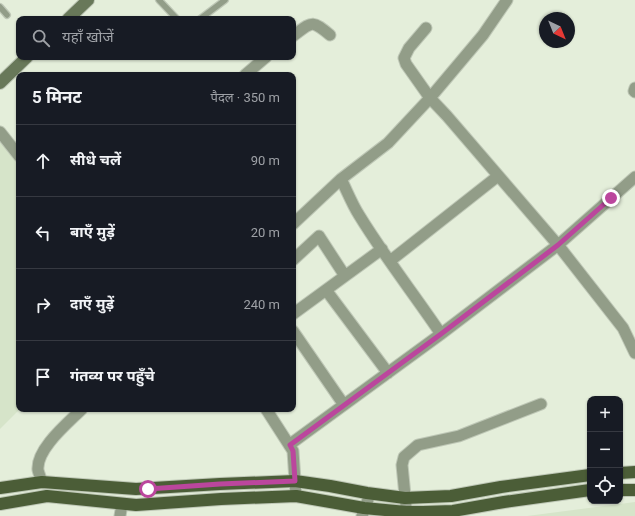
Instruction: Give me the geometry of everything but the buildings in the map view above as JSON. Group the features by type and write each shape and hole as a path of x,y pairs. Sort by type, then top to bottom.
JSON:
{"main road":[{"path":"623,473 635,472"},
{"path":"0,488 42,482 136,490 220,484 295,481 370,494 405,498 452,496 502,487 587,475"},
{"path":"0,504 47,496 136,505 221,499 296,496 363,512 406,514 453,511 587,490"},
{"path":"623,490 635,490"}],"street":[{"path":"71,16 88,0"},
{"path":"296,221 341,179 388,143 430,98 483,35 507,0"},
{"path":"296,34 310,25 318,24 330,35"},
{"path":"426,28 409,48 404,58 406,64 430,98 448,116 558,245 623,328 635,353"},
{"path":"0,83 25,60"},
{"path":"248,72 262,60"},
{"path":"0,132 16,152"},
{"path":"390,261 498,176"},
{"path":"290,445 441,334 558,245 635,176"},
{"path":"341,179 358,214 441,334"},
{"path":"296,257 319,236 344,276"},
{"path":"296,312 382,249"},
{"path":"326,290 388,373"},
{"path":"296,335 344,405"},
{"path":"406,514 402,465 404,457 418,445 459,436 541,404"},
{"path":"42,482 38,470 40,459 46,446 79,412"},
{"path":"268,412 293,451 296,496"},
{"path":"363,512 370,494"},
{"path":"120,516 122,504"}],"lane":[{"path":"159,0 174,16"},
{"path":"204,16 225,0"},
{"path":"0,7 7,15"}],"shaded area":[{"path":"0,132 16,152 17,412 0,429"},
{"path":"635,502 635,516 527,516 623,504"}],"route":[{"path":"148,489 295,481 293,451 290,445 441,334 558,245 611,198"}]}
